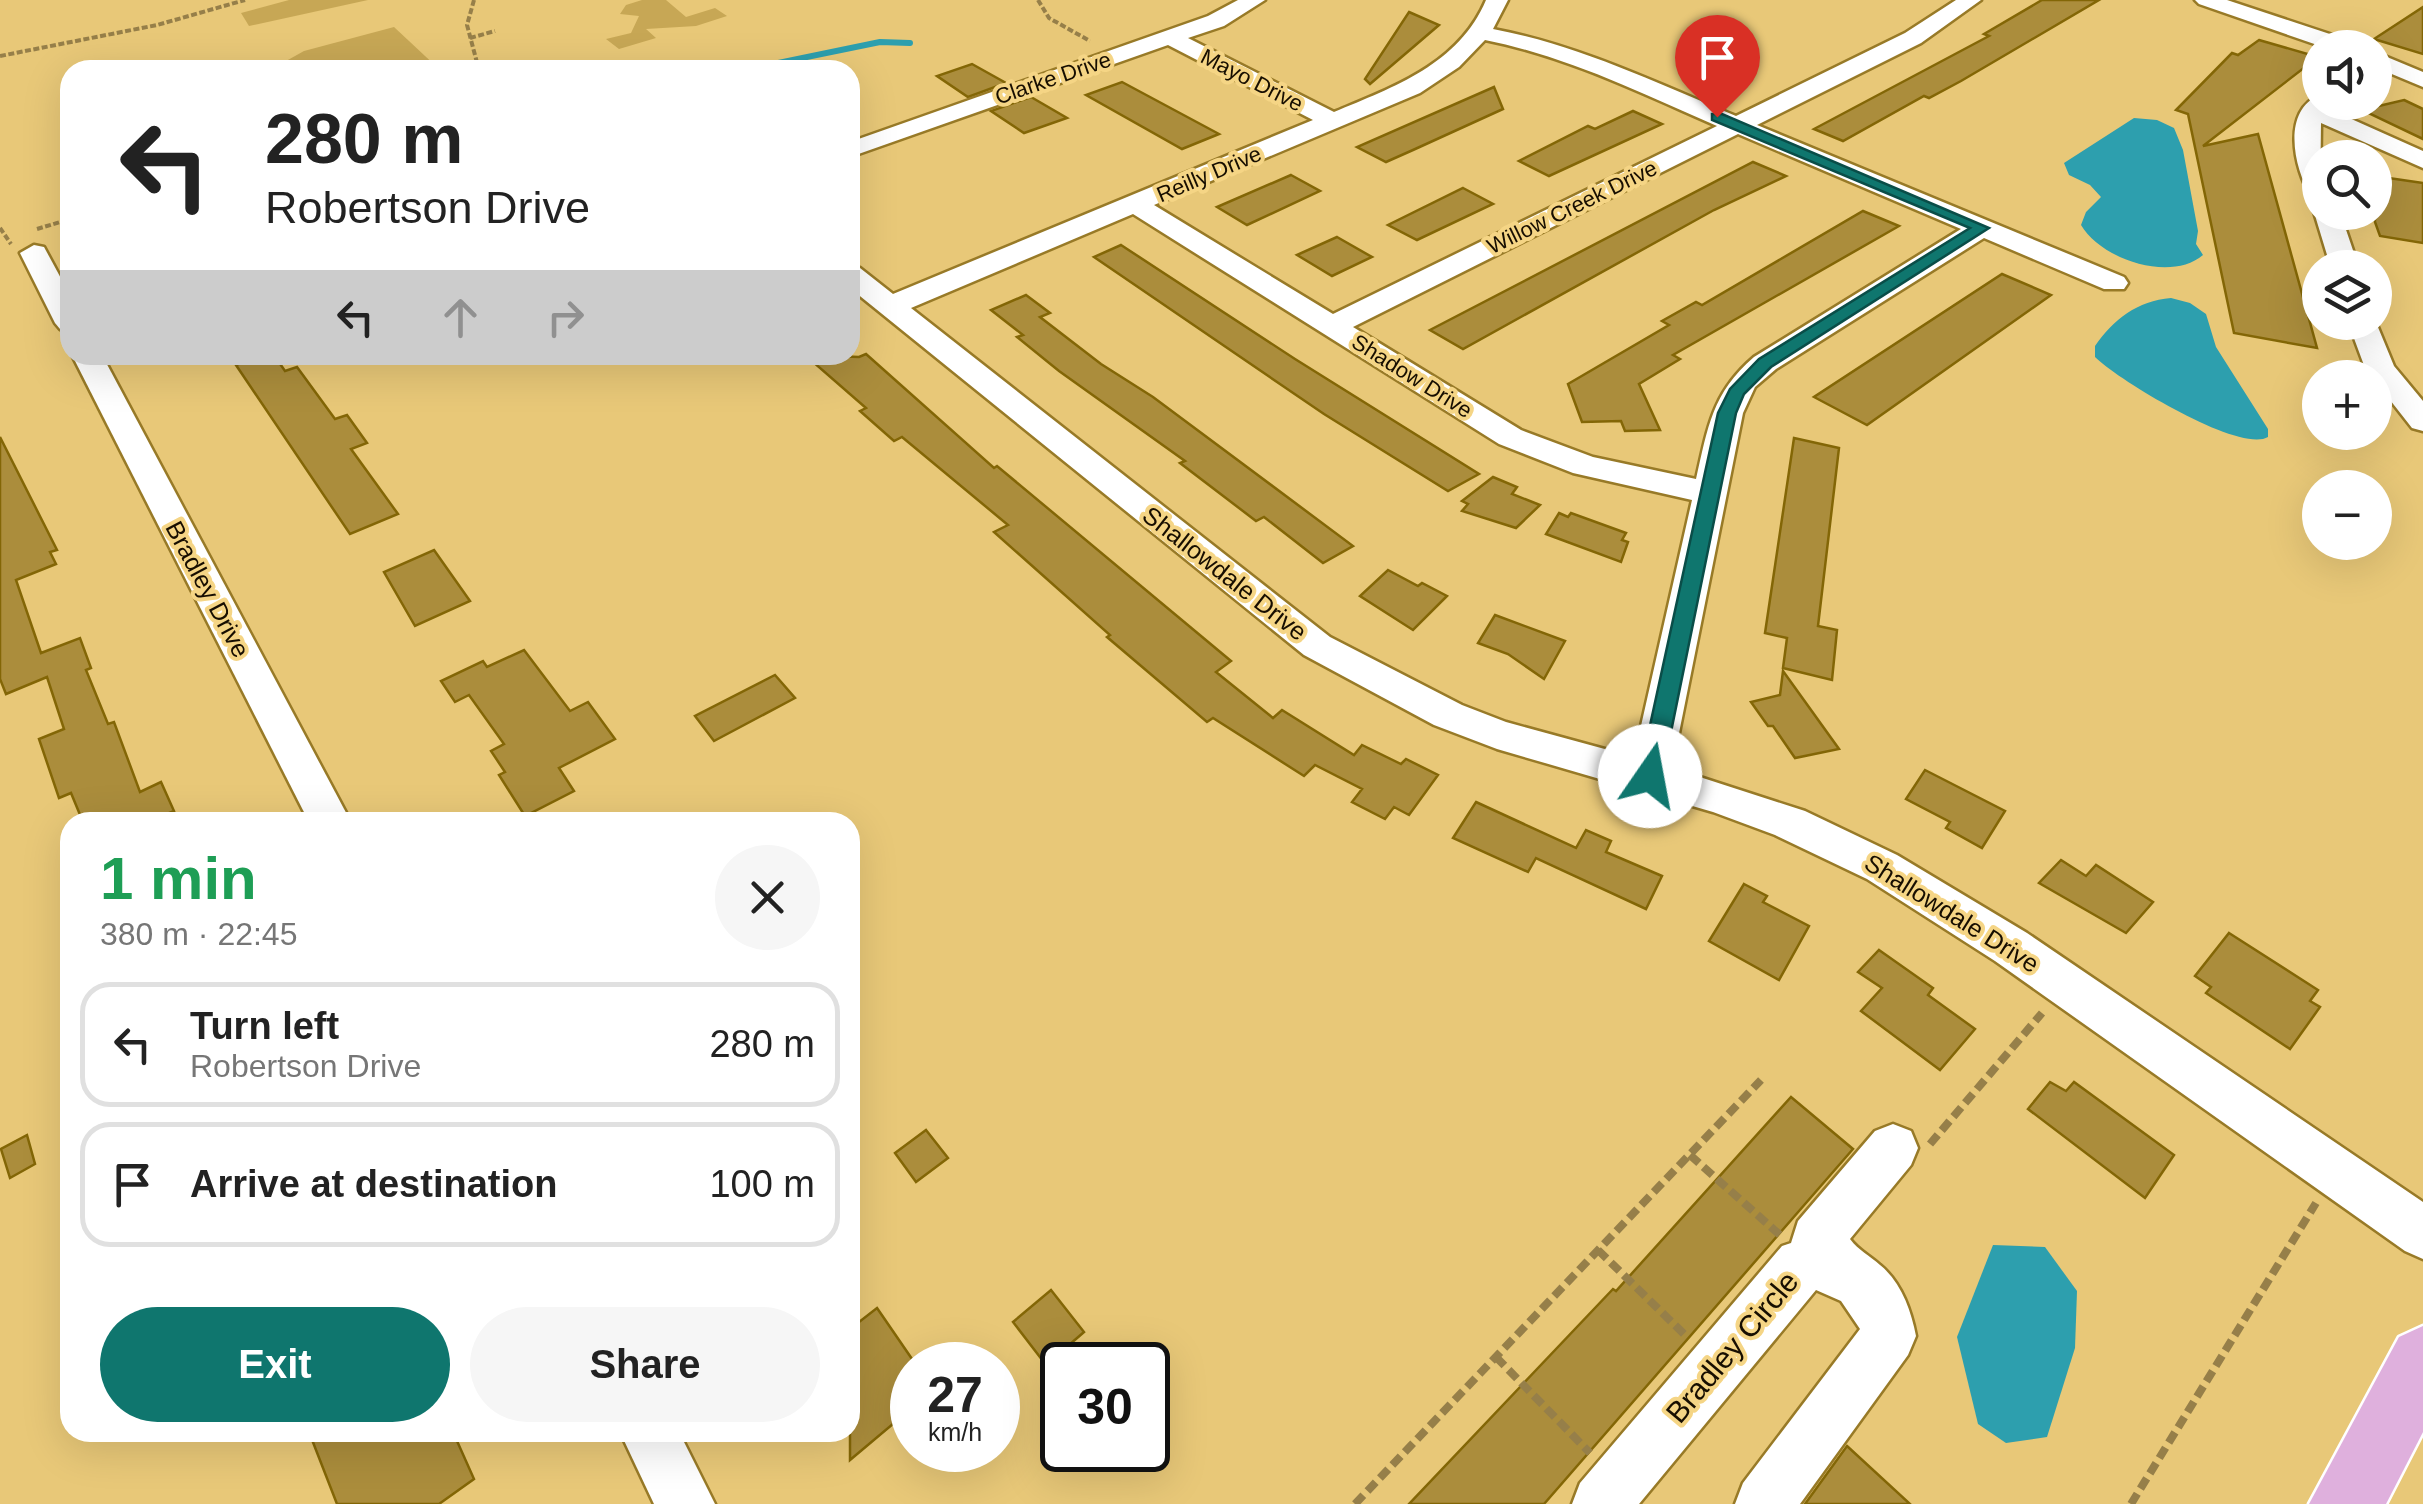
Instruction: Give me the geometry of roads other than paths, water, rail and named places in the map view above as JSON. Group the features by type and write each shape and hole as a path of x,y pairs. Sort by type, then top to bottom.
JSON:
{"main road":[{"path":"2346,1504 2412,1409"}],"street":[{"name":"Clarke Drive","path":"860,146 1216,21 1254,0"},
{"name":"Reilly Drive","path":"890,306 1335,122 1430,77 1480,33 1497,0"},
{"name":"Willow Creek Drive","path":"1332,326 1912,38 1970,0"},
{"path":"2206,0 2302,32"},
{"path":"1480,33 1563,52 2114,284"},
{"name":"Mayo Drive","path":"1170,37 1335,122"},
{"path":"2392,69 2423,80"},
{"path":"2344,120 2423,160"},
{"name":"Shadow Drive","path":"1136,205 1527,445 1585,466 1710,493"},
{"path":"1650,776 1727,413 1736,392 1751,374 1982,228"},
{"path":"34,253 60,304"},
{"name":"Shallowdale Drive","path":"860,282 1317,646 1448,715 1497,734 1650,776 1790,823 1935,896 2423,1232"},
{"path":"2369,340 2380,368 2423,420"},
{"name":"Bradley Drive","path":"91,365 325,812"},
{"path":"1764,1504 1888,1336 1882,1308 1868,1289 1826,1266 1816,1239 1893,1148"},
{"name":"Bradley Circle","path":"1610,1493 1802,1265 1826,1266"},
{"path":"653,1442 686,1504"}],"water":[{"path":"2134,118 2157,120 2174,128 2183,150 2198,231 2196,244 2203,255 2189,263 2155,267 2137,263 2104,248 2081,225 2086,212 2101,197 2090,185 2069,175 2064,163"},
{"path":"2171,298 2190,303 2206,314 2216,347 2268,429 2268,437 2232,435 2207,425 2152,397 2095,357 2095,346 2118,320 2137,307"},
{"path":"1993,1245 2045,1247 2077,1291 2075,1348 2047,1437 2006,1443 1978,1424 1957,1337"}],"waterway":[{"path":"793,60 880,42 910,43"}]}
